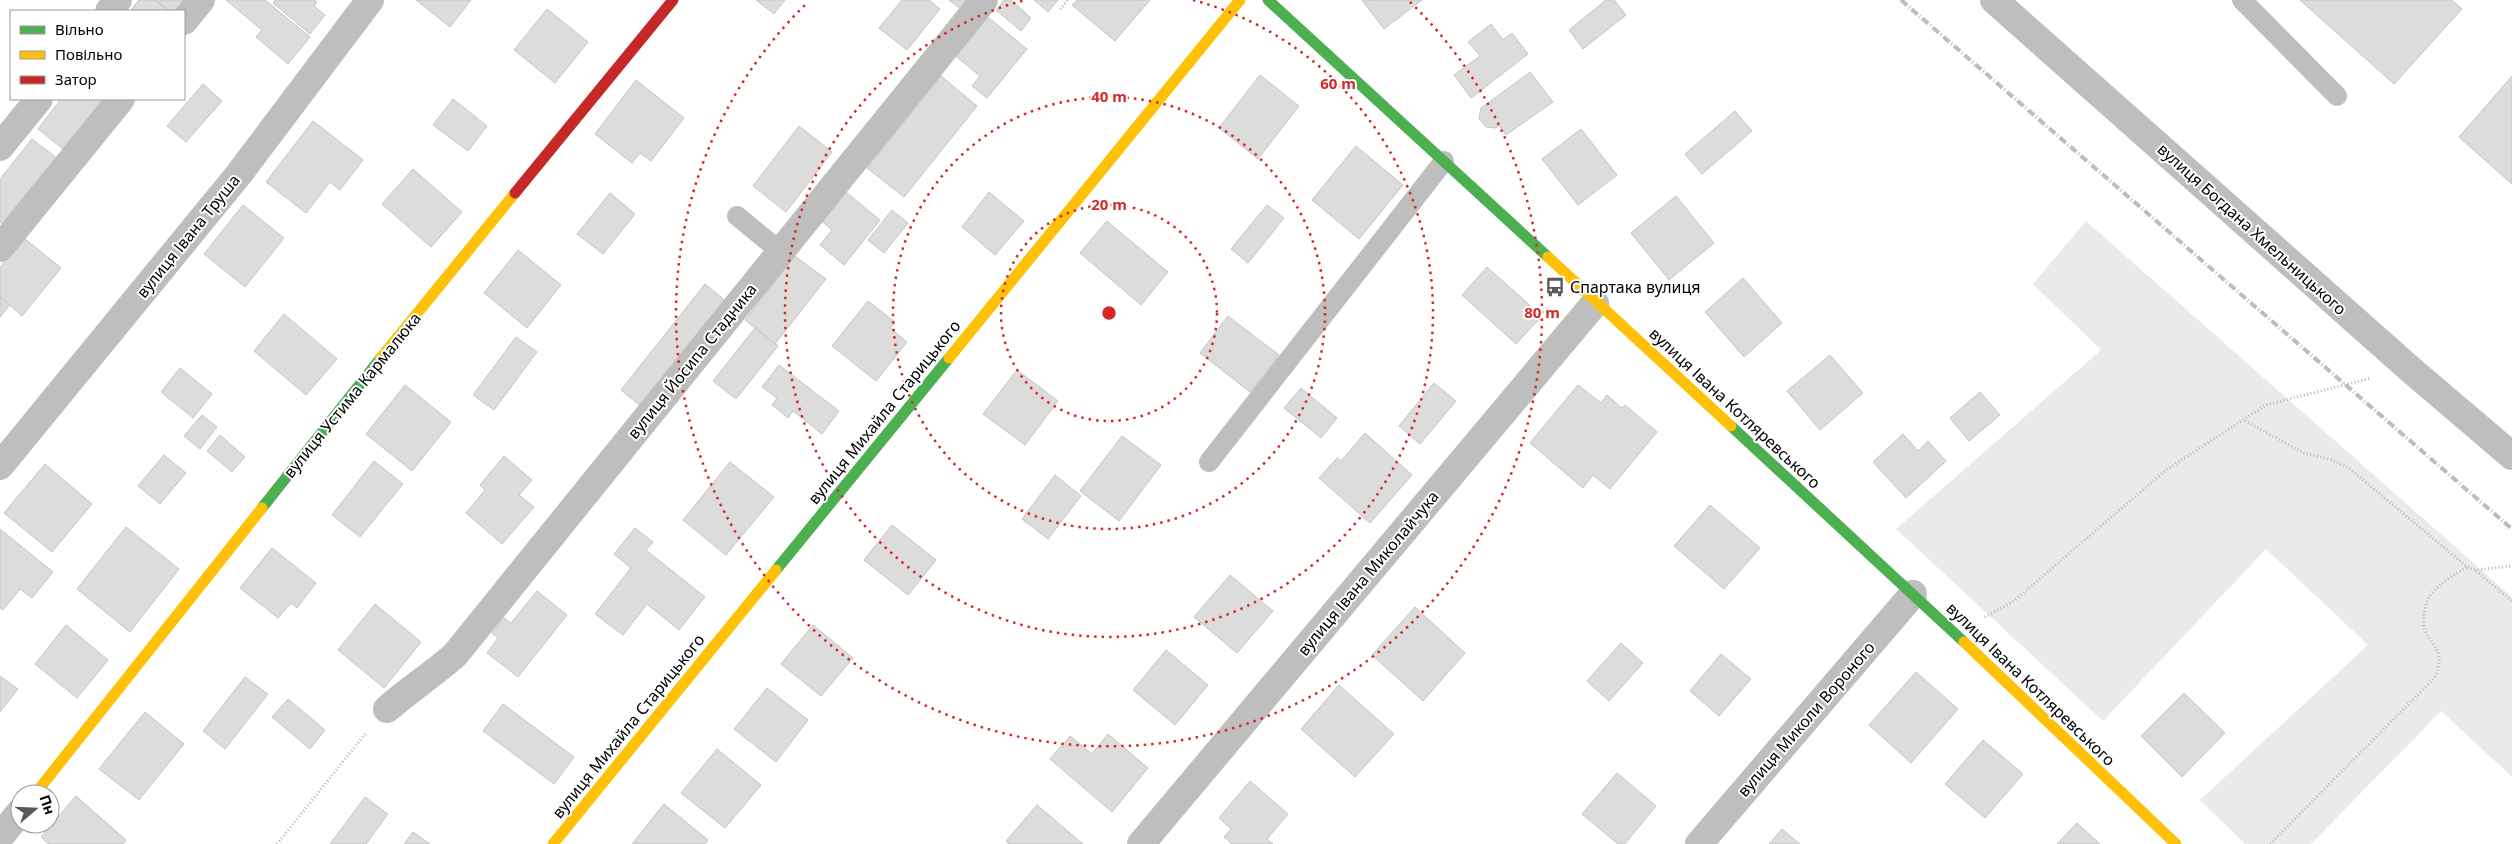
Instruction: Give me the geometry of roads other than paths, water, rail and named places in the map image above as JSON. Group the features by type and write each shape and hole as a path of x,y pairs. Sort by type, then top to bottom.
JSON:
{"street":[{"path":"110,10 118,0"},
{"path":"185,20 201,0"},
{"name":"вулиця Івана Труша","path":"0,466 239,174 370,0"},
{"name":"вулиця Устима Кармалюка","path":"42,784 385,352 672,0"},
{"name":"вулиця Йосипа Стадника","path":"387,709 455,654 984,0"},
{"name":"вулиця Михайла Старицького","path":"553,844 1240,0"},
{"name":"вулиця Івана Котляревського","path":"1268,0 1913,594 2176,844"},
{"name":"вулиця Богдана Хмельницького","path":"1994,0 2410,369 2512,456"},
{"path":"0,147 38,100"},
{"path":"0,248 120,100"},
{"name":"вулиця Івана Миколайчука","path":"1141,844 1595,303"},
{"name":"вулиця Миколи Вороного","path":"1699,844 1913,594"},
{"path":"0,838 10,825"}],"lane":[{"path":"2242,0 2337,96"},
{"path":"1209,462 1444,161"},
{"path":"736,216 781,252"}],"railway":[{"path":"1901,0 2512,529"}],"place":[{"name":"Спартака вулиця","path":"1555,287"}]}
